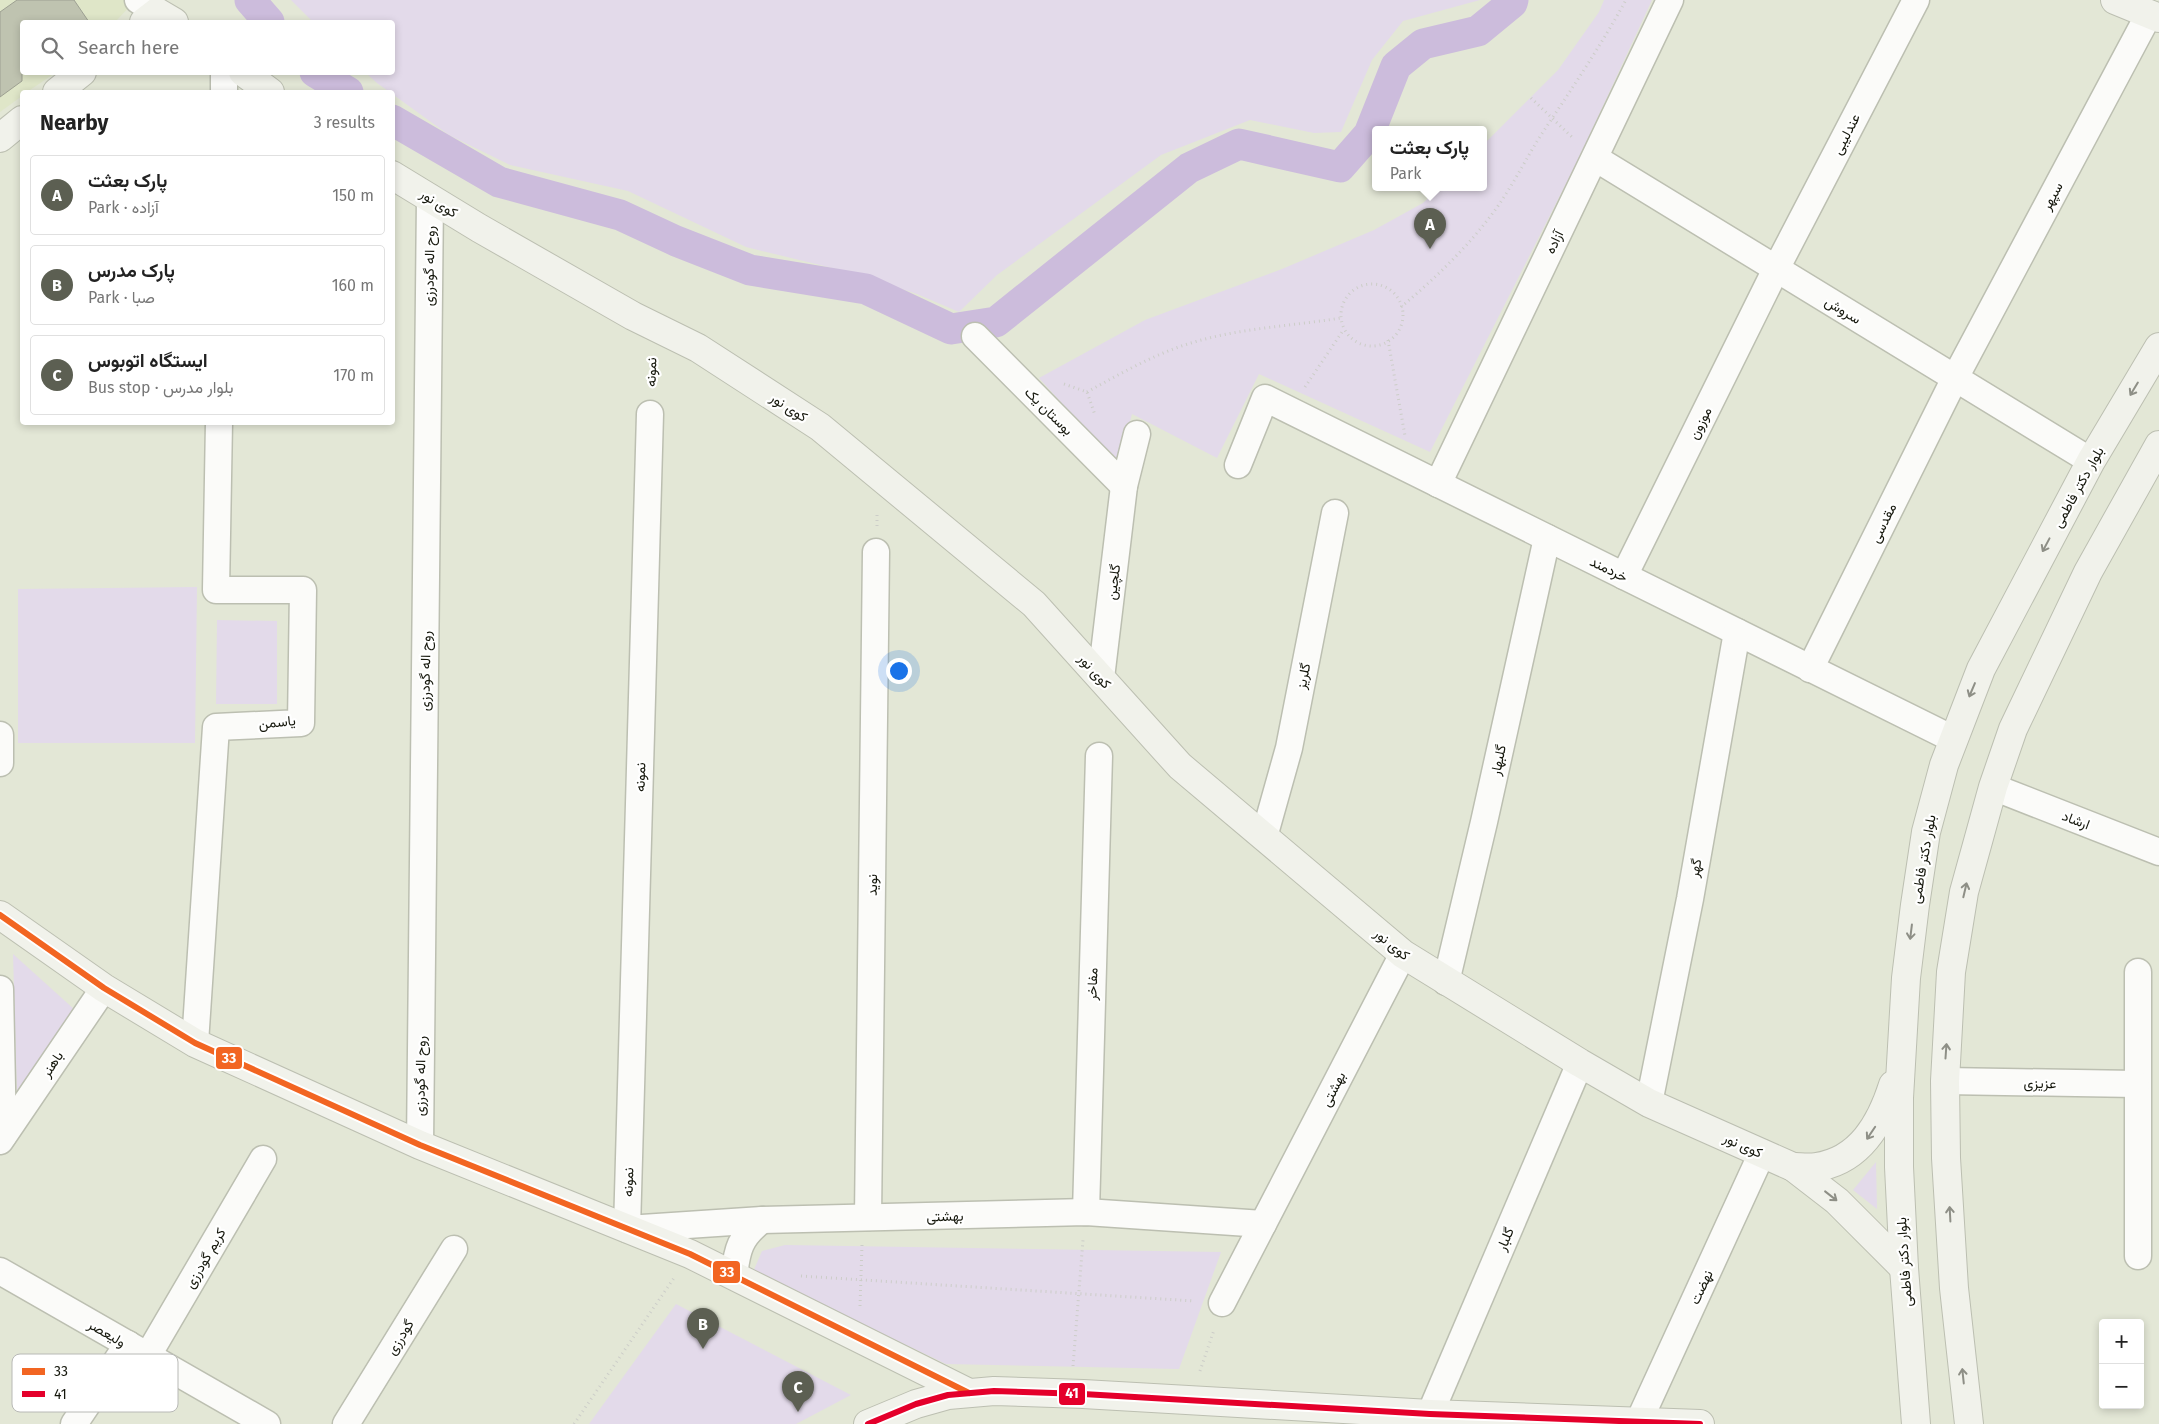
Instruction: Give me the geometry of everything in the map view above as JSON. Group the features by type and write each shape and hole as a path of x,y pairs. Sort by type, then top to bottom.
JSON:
{"street":[{"name":"آزاده","path":"1438,484 1670,0"},
{"name":"عندلیبی","path":"1776,269 1916,0"},
{"path":"2115,0 2154,16"},
{"name":"سپهر","path":"1955,378 2154,16"},
{"path":"60,90 78,75"},
{"path":"224,75 224,90"},
{"path":"247,75 267,90"},
{"path":"0,138 20,122"},
{"name":"سروش","path":"1595,158 2091,461"},
{"name":"کوی نور","path":"395,177 479,228 652,326 698,348 820,427 1034,604 1180,766 1403,954 1446,982 1649,1103 1793,1167 1837,1201 1904,1268"},
{"name":"روح اله گودرزی","path":"420,1145 430,198"},
{"name":"موزون","path":"1624,576 1776,269"},
{"name":"بوستان یک","path":"975,336 1124,486"},
{"name":"بلوار دکتر فاطمی","path":"1916,1424 1904,1268 1899,1167 1899,1098 1906,978 1926,832 1953,739 1981,669 2091,461 2159,347"},
{"name":"مقدسی","path":"1810,669 1955,378"},
{"name":"خردمند","path":"1238,465 1265,398 1953,739"},
{"name":"نمونه","path":"627,1228 650,414"},
{"name":"یاسمن","path":"195,1043 216,727 301,723 303,590 216,590 219,425"},
{"name":"گلچین","path":"1101,678 1124,486 1137,434"},
{"path":"1969,1424 1954,1288 1946,1158 1944,1081 1951,972 1964,892 1993,787 2013,729 2084,581 2155,459"},
{"name":"گلریز","path":"1264,837 1289,748 1335,513"},
{"name":"گلبهار","path":"1446,982 1484,822 1547,538"},
{"name":"نوید","path":"865,1218 876,552"},
{"name":"گهر","path":"1649,1103 1690,899 1737,632"},
{"path":"0,734 0,763"},
{"name":"مفاخر","path":"1086,1212 1099,756"},
{"name":"ارشاد","path":"1993,787 2159,852"},
{"path":"0,915 104,988 195,1043 420,1145 690,1254 969,1393"},
{"name":"بهشتی","path":"1222,1303 1403,954"},
{"path":"2138,972 2136,1084 2138,1256"},
{"name":"باهنر","path":"1,1138 104,988"},
{"path":"0,989 1,1138"},
{"name":"کوی نور","path":"1793,1167 1816,1167 1843,1159 1867,1139 1886,1109 1902,1056"},
{"name":"گلبار","path":"1430,1414 1580,1063"},
{"name":"عزیزی","path":"1944,1081 2136,1084"},
{"name":"نهضت","path":"1639,1421 1762,1153"},
{"name":"کریم گودرزی","path":"134,1354 263,1159"},
{"name":"بهشتی","path":"627,1228 762,1220 1086,1212 1263,1224"},
{"path":"734,1276 736,1253 747,1232 762,1220"},
{"name":"گودرزی","path":"346,1424 454,1249"},
{"name":"ولیعصر","path":"0,1271 144,1354"},
{"name":"ولیعصر","path":"178,1373 267,1424"},
{"path":"868,1424 916,1404 948,1395 994,1391 1071,1394 1190,1412 1430,1414 1700,1424"},
{"name":"کریم گودرزی","path":"74,1424 84,1412"}],"path":[{"path":"1401,307 1423,289 1469,242 1500,203 1605,38 1626,0"},
{"path":"1531,98 1595,158"},
{"path":"1377,284 1394,293 1401,307 1402,322 1398,332 1388,340 1381,344 1370,346 1360,343 1351,337 1344,329 1341,318 1345,300 1359,287 1377,284"},
{"path":"1087,392 1152,359 1190,343 1225,335 1341,318"},
{"name":"نمونه","path":"650,414 652,326"},
{"path":"1290,410 1344,329"},
{"path":"1388,340 1412,471"},
{"path":"1071,1394 1086,1212"},
{"path":"859,1339 865,1218"},
{"path":"574,1424 690,1254"},
{"path":"766,1292 791,1275 1222,1303 1190,1412"}],"shaded area":[{"path":"0,0 127,0 132,4 117,20 20,20 20,75 52,75 30,90 20,90 20,97 0,112"},
{"path":"291,0 1480,0 1403,21 1372,60 1341,132 1314,133 1250,120 1161,155 997,275 959,312 917,294 857,274 746,247 628,191 510,165 449,135 395,96 395,90 387,90 368,75 395,75 395,20 311,20"},
{"path":"1604,0 1652,0 1578,160 1430,452 1259,374 1217,458 1132,414 1118,466 1039,378 1145,320 1282,269 1374,230 1423,203 1436,191 1487,191 1487,141 1558,70 1599,12"},
{"path":"197,587 195,743 18,743 18,589"},
{"path":"217,620 277,621 277,704 216,704"},
{"path":"13,954 75,1010 17,1093"},
{"path":"1876,1162 1877,1209 1853,1190"},
{"path":"785,1245 1221,1252 1179,1369 946,1364 753,1272 762,1251"},
{"path":"676,1304 851,1395 796,1424 589,1424"}],"building":[{"path":"17,0 74,0 88,20 20,20 20,75 22,75 22,81 0,97 0,12"}],"waterway":[{"path":"250,0 267,20"},
{"path":"1372,126 1396,66 1423,44 1478,31 1512,3 1513,0"},
{"path":"320,75 345,90"},
{"path":"395,122 499,182 620,215 676,241 750,270 866,289 951,329 996,322 1189,168 1239,144 1340,167 1369,134 1372,126"}],"transit line":[{"name":"33","path":"0,915 104,988 195,1043 420,1145 690,1254 969,1393"},
{"name":"41","path":"868,1424 916,1404 948,1395 994,1391 1083,1394 1430,1414 1700,1424"}],"place":[{"name":"پارک بعثت","path":"1430,249"},
{"name":"پارک مدرس","path":"703,1349"},
{"name":"ایستگاه اتوبوس","path":"798,1412"}]}
